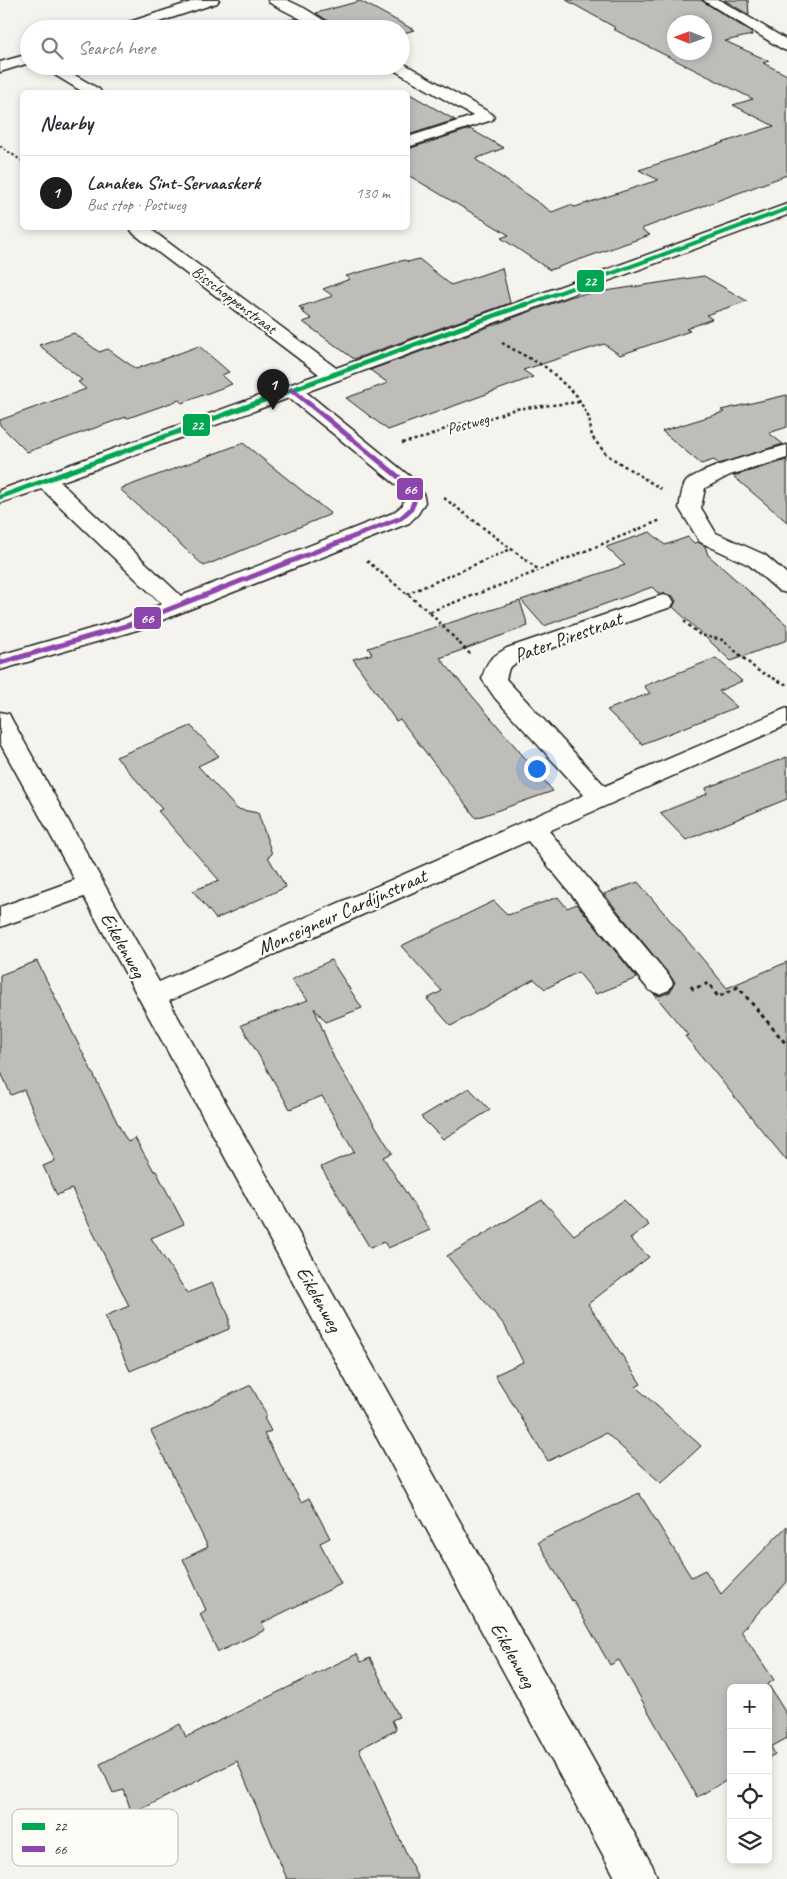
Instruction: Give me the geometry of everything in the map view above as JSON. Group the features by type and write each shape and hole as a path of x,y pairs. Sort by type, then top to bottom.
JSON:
{"street":[{"path":"150,20 212,0"},
{"path":"275,0 315,20"},
{"path":"710,0 787,46"},
{"path":"0,67 20,61"},
{"path":"410,73 486,117 410,141"},
{"path":"63,75 89,90"},
{"path":"0,497 787,209"},
{"name":"Bisschoppenstraat","path":"140,230 333,375"},
{"path":"0,663 129,625 401,518 411,510 415,504 414,494 406,483 292,390"},
{"path":"787,451 723,471 695,486 691,505 708,538 757,560 787,586"},
{"path":"45,480 178,606"},
{"name":"Pater Pirestraat","path":"601,798 504,693 494,679 498,664 515,653 663,602"},
{"name":"Monseigneur Cardijnstraat","path":"153,996 787,716"},
{"name":"Eikelenweg","path":"0,720 638,1879"},
{"path":"532,828 659,983"},
{"path":"0,917 90,885"}],"path":[{"path":"0,146 20,160"},
{"path":"442,335 503,343 547,368 577,396 590,418 592,437 607,455 655,487 691,505"},
{"name":"Postweg","path":"357,443 396,444 427,437 454,425 493,417 515,409 580,402"},
{"path":"437,492 539,570"},
{"path":"429,612 539,570 691,505"},
{"path":"342,540 429,612 494,679"},
{"path":"407,594 511,549"},
{"path":"663,602 700,635 723,640 758,670 787,685"},
{"path":"659,983 681,976 693,989 709,983 718,997 738,987 787,1046"}],"building":[{"path":"566,0 701,0 751,32 752,35 725,41 769,61 763,63 787,75 787,175 641,229 650,235 550,270 501,238 509,235 410,176 410,148 470,129 504,148 475,159 552,212 570,205 575,207 658,180 639,170 774,126 733,105 753,99 675,60 712,60 712,15 667,15 667,56 613,29 616,28"},
{"path":"724,0 748,0 749,15"},
{"path":"360,1 395,20 326,20 316,13"},
{"path":"410,94 455,120 410,134"},
{"path":"419,259 451,285 502,268 510,303 354,359 303,322 312,319 301,311 304,310 299,307 333,296 323,289 350,279 346,276 405,260 408,262"},
{"path":"704,276 747,301 706,315 712,319 686,329 690,331 620,355 604,344 523,370 533,377 388,430 346,398 388,383 370,370 573,296"},
{"path":"74,333 99,352 108,349 136,369 199,346 229,372 222,375 232,384 182,403 179,400 27,452 0,425 0,420 86,389 78,382 82,380 39,345"},
{"path":"787,395 787,427 769,433 783,444 719,464 714,460 701,464 662,431 724,412 721,410"},
{"path":"243,443 331,514 204,566 120,489"},
{"path":"787,460 787,522 733,476"},
{"path":"650,532 665,545 688,537 694,543 698,542 705,546 708,555 787,625 787,640 731,661 673,607 676,601 673,596 663,593 659,594 652,587 544,626 521,600 625,565 606,547"},
{"path":"520,601 528,626 440,658 553,791 476,818 400,719 396,721 353,659 372,654 368,648"},
{"path":"716,658 742,681 719,691 737,707 642,744 607,710 650,693 644,686"},
{"path":"191,726 219,756 198,766 237,809 258,813 272,854 268,857 286,887 216,919 193,891 219,880 158,811 162,809 116,757"},
{"path":"787,757 787,799 686,840 660,813 707,794 706,788"},
{"path":"638,882 727,988 787,962 787,1161 685,1036 688,1035 654,994 660,996 670,992 675,982 604,894"},
{"path":"558,897 567,908 577,904 637,978 596,994 578,972 545,989 534,979 451,1026 427,999 442,991 401,946 494,901 508,915"},
{"path":"331,960 362,1008 326,1022 314,1008 334,1058 392,1153 383,1157 430,1230 388,1248 384,1242 370,1248 321,1167 354,1152 322,1096 290,1109 241,1025 308,1000 291,980"},
{"path":"37,961 123,1134 128,1142 135,1138 154,1171 156,1171 184,1224 151,1238 187,1293 212,1283 229,1316 229,1329 130,1371 105,1316 129,1306 72,1189 57,1195 43,1166 55,1161 24,1090 11,1095 0,1070 0,975"},
{"path":"469,1088 490,1110 443,1139 421,1117"},
{"path":"542,1200 574,1235 624,1200 649,1225 630,1239 649,1257 588,1304 641,1384 636,1387 701,1446 661,1483 606,1433 548,1461 495,1375 523,1362 505,1326 447,1256"},
{"path":"251,1385 267,1416 264,1418 271,1431 264,1434 301,1502 309,1498 330,1538 320,1543 341,1584 262,1623 265,1630 218,1652 200,1614 206,1610 183,1559 208,1547 151,1431"},
{"path":"639,1493 691,1577 705,1570 721,1594 787,1526 787,1582 741,1631 774,1680 768,1684 727,1684 727,1780 697,1797 619,1660 610,1665 538,1542"},
{"path":"357,1654 361,1662 370,1658 399,1717 392,1720 396,1730 359,1749 418,1879 287,1879 237,1761 142,1809 130,1809 124,1790 113,1793 100,1764 180,1724 186,1737"},
{"path":"772,1691 787,1715 787,1738 772,1746"}],"transit line":[{"name":"22","path":"0,497 787,209"},
{"name":"66","path":"0,663 129,625 401,518 407,513 413,505 414,498 406,483 292,390"}],"place":[{"name":"Lanaken Sint-Servaaskerk","path":"273,410"}]}
